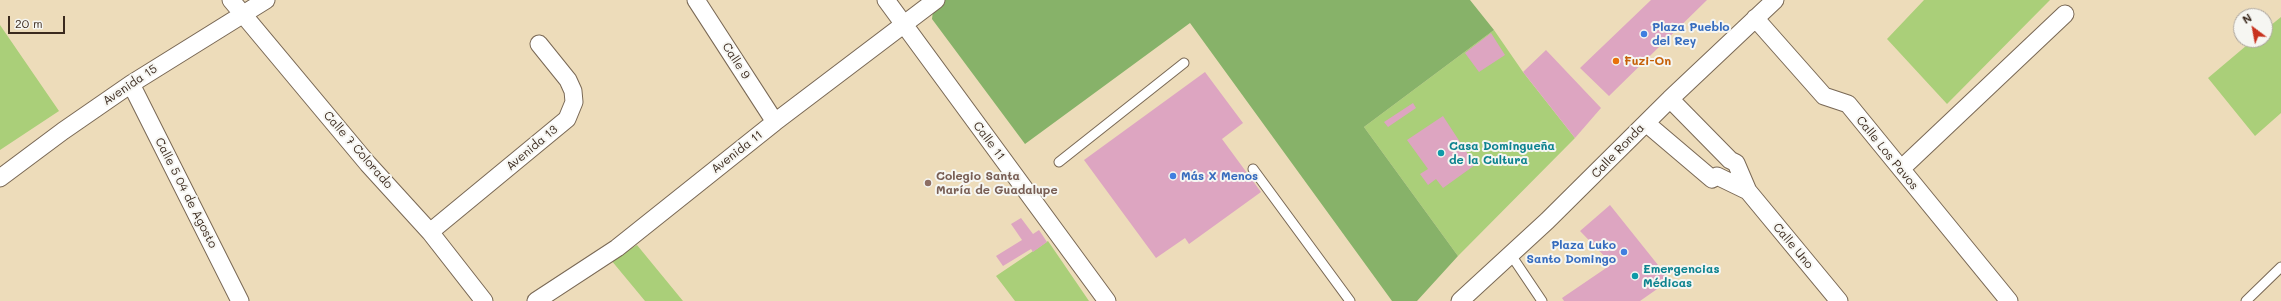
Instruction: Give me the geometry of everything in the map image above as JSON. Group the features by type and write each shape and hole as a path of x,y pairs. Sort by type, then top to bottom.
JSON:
{"street":[{"name":"Calle 7 Colorado","path":"231,0 368,164 430,232 484,301"},
{"name":"Avenida 15","path":"0,178 63,131 131,84 266,0"},
{"name":"Calle 9","path":"696,0 775,122"},
{"name":"Calle 11","path":"886,0 1107,301"},
{"name":"Avenida 11","path":"536,301 616,248 775,122 936,0"},
{"name":"Calle Ronda","path":"1460,301 1595,176 1646,123 1775,0"},
{"path":"1901,169 2065,14"},
{"name":"Calle Los Pavos","path":"1755,18 1824,96 1848,104 2009,301"},
{"name":"Avenida 13","path":"430,232 567,119 574,102 573,92 568,80 539,44"},
{"name":"Calle 5 04 de Agosto","path":"131,84 240,301"},
{"name":"Calle Uno","path":"1670,100 1730,160 1736,163 1748,191 1839,301"},
{"name":"Calle Uno","path":"1646,123 1712,179 1717,176 1748,191"}],"lane":[{"path":"1058,162 1184,63"},
{"path":"1253,169 1350,301"},
{"path":"1511,255 1542,301"},
{"path":"2246,301 2281,266"}],"green space":[{"path":"937,0 1470,0 1494,30 1364,127 1458,256 1417,301 1392,301 1190,23 1025,144 932,19 934,2"},
{"path":"1924,0 2050,0 1947,104 1887,39"},
{"path":"2281,17 2281,113 2255,136 2208,78 2244,48 2273,48 2273,24"},
{"path":"0,25 59,111 0,150"},
{"path":"1494,30 1523,72 1575,138 1458,256 1364,127"},
{"path":"1048,241 1089,301 1015,301 996,276"},
{"path":"637,245 683,301 645,301 611,260"}],"building":[{"name":"Plaza Pueblo del Rey","path":"1651,0 1707,0 1609,96 1580,68"},
{"path":"1491,33 1505,55 1479,72 1465,53"},
{"path":"1546,50 1601,108 1575,138 1523,72"},
{"name":"Más X Menos","path":"1205,72 1243,123 1222,139 1261,192 1189,244 1185,238 1156,258 1084,160"},
{"path":"1413,103 1416,108 1388,127 1384,122"},
{"name":"Casa Domingueña de la Cultura","path":"1443,116 1475,165 1443,188 1436,179 1428,185 1420,174 1428,169 1407,140"},
{"name":"Plaza Luko Santo Domingo","path":"1610,205 1670,280 1640,301 1564,301 1562,298 1612,264 1580,231"},
{"path":"1021,218 1033,234 1039,230 1047,242 1033,252 1031,249 1003,266 996,256 1022,240 1011,224"}],"place":[{"name":"Plaza Pueblo del Rey","path":"1644,34"},
{"name":"Fuzi-On","path":"1616,61"},
{"name":"Casa Domingueña de la Cultura","path":"1441,153"},
{"name":"Más X Menos","path":"1173,176"},
{"name":"Colegio Santa María de Guadalupe","path":"928,183"},
{"name":"Plaza Luko Santo Domingo","path":"1624,252"},
{"name":"Emergencias Médicas","path":"1635,276"}]}
